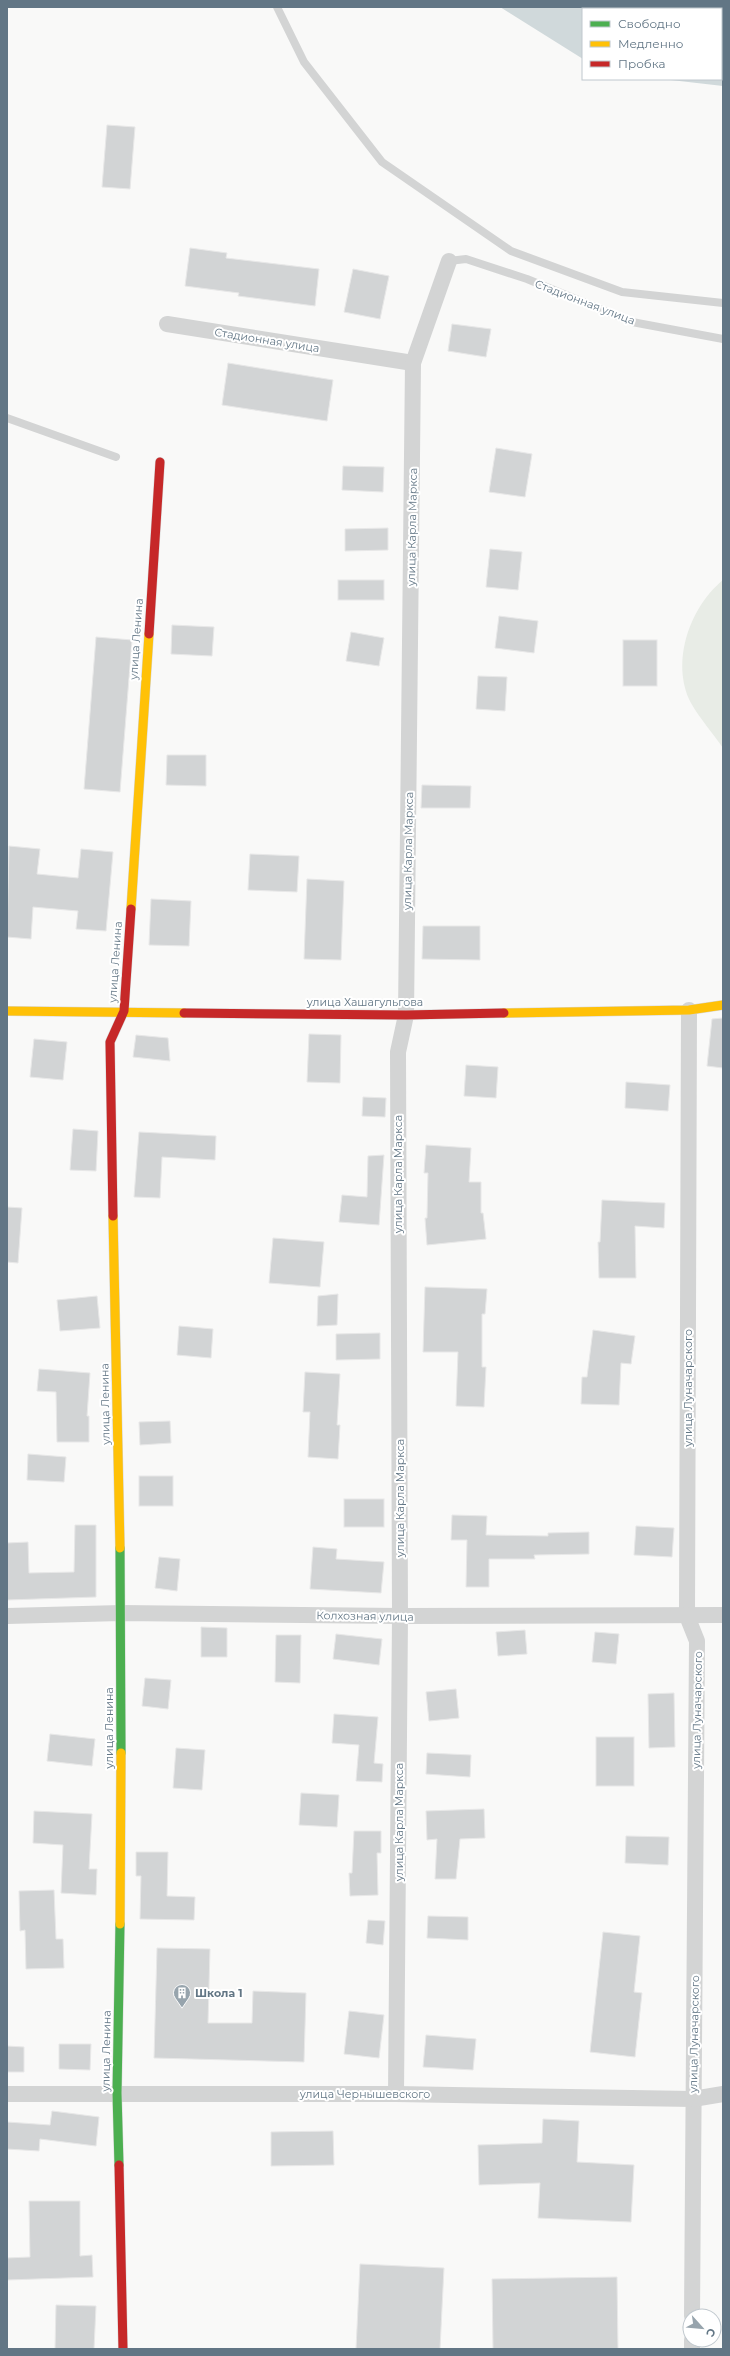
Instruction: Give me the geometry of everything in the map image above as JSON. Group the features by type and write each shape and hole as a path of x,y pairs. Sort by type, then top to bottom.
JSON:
{"street":[{"name":"улица Карла Маркса","path":"396,2094 400,1616 398,1052 406,1015 414,363 449,261"},
{"name":"Стадионная улица","path":"167,324 414,363"},
{"name":"улица Ленина","path":"123,2349 117,2093 121,1879 121,1612 110,1042 124,1011 160,462"},
{"name":"улица Хашагульгова","path":"7,1011 406,1015 689,1010 723,1005"},
{"name":"улица Луначарского","path":"689,1010 687,1616 698,1641 692,2308"},
{"name":"Колхозная улица","path":"7,1616 121,1612 400,1616 723,1615"},
{"name":"улица Чернышевского","path":"7,2094 396,2094 693,2100 723,2094"}],"lane":[{"path":"277,7 304,62 382,162 511,251 622,292 723,302"},
{"name":"Стадионная улица","path":"449,261 466,259 527,279 632,322 723,339"},
{"path":"7,418 116,457"}],"shaded area":[{"path":"500,7 723,7 723,86 671,80 722,80 722,8 582,8 582,58"},
{"path":"723,580 723,748 698,715 691,703 685,687 682,670 683,653 693,620 711,591"}],"building":[{"path":"107,125 135,127 130,189 102,187"},
{"path":"190,248 227,253 226,258 319,269 315,306 238,296 239,293 185,286"},
{"path":"353,269 389,276 380,319 344,312"},
{"path":"452,324 491,329 486,357 448,351"},
{"path":"228,363 333,380 327,421 222,405"},
{"path":"496,448 532,454 525,497 489,492"},
{"path":"343,466 384,467 383,492 342,490"},
{"path":"388,528 388,550 345,551 345,529"},
{"path":"490,549 522,552 518,590 486,587"},
{"path":"338,580 384,580 384,600 338,600"},
{"path":"499,616 538,621 534,653 495,648"},
{"path":"172,625 214,627 212,656 171,654"},
{"path":"351,632 384,638 379,666 346,661"},
{"path":"96,637 132,640 120,792 84,789"},
{"path":"623,640 657,640 657,686 623,686"},
{"path":"478,676 507,677 505,711 476,709"},
{"path":"167,755 206,755 206,786 166,785"},
{"path":"422,785 471,786 470,808 421,808"},
{"path":"9,846 40,849 37,874 78,878 81,849 113,852 106,931 76,929 78,911 33,907 31,939 7,937"},
{"path":"250,854 299,856 297,892 248,890"},
{"path":"307,879 344,881 341,960 304,959"},
{"path":"151,899 191,901 189,946 149,945"},
{"path":"423,926 480,926 480,960 422,959"},
{"path":"723,1018 723,1068 707,1066 712,1019"},
{"path":"309,1034 341,1035 340,1083 307,1082"},
{"path":"136,1035 168,1038 170,1061 133,1057"},
{"path":"34,1039 67,1042 63,1080 30,1077"},
{"path":"466,1065 498,1067 496,1098 464,1096"},
{"path":"626,1082 670,1085 668,1111 625,1108"},
{"path":"363,1097 386,1098 385,1117 362,1116"},
{"path":"73,1129 98,1131 96,1171 70,1170"},
{"path":"139,1132 216,1136 215,1160 162,1157 160,1198 134,1197"},
{"path":"426,1145 471,1148 469,1182 481,1182 481,1213 483,1213 486,1239 427,1245 425,1218 427,1218 428,1173 424,1173"},
{"path":"384,1155 379,1225 339,1222 342,1195 367,1197 368,1156"},
{"path":"602,1200 665,1203 664,1228 635,1226 636,1278 599,1278 598,1242 600,1242"},
{"path":"7,1207 22,1208 18,1263 7,1262"},
{"path":"273,1238 324,1242 320,1287 269,1283"},
{"path":"425,1287 487,1289 485,1314 482,1314 482,1367 486,1367 484,1407 456,1406 458,1352 423,1352"},
{"path":"338,1294 337,1325 317,1326 318,1296"},
{"path":"97,1296 100,1328 60,1331 57,1300"},
{"path":"179,1326 213,1329 211,1358 177,1355"},
{"path":"593,1330 635,1336 631,1364 621,1363 619,1405 581,1404 582,1377 587,1377"},
{"path":"380,1333 380,1359 336,1360 336,1334"},
{"path":"39,1369 90,1373 87,1416 89,1416 89,1442 57,1442 56,1392 37,1391"},
{"path":"305,1372 340,1374 337,1425 340,1425 338,1459 308,1457 310,1412 303,1412"},
{"path":"170,1421 171,1443 140,1445 139,1422"},
{"path":"28,1454 66,1457 64,1482 27,1480"},
{"path":"139,1476 173,1476 173,1506 139,1506"},
{"path":"344,1499 384,1499 384,1527 344,1527"},
{"path":"452,1515 487,1516 486,1535 548,1536 548,1533 589,1532 589,1554 534,1555 535,1559 489,1559 489,1587 466,1587 467,1540 451,1540"},
{"path":"75,1525 96,1525 96,1597 7,1600 7,1543 28,1542 29,1573 74,1572"},
{"path":"636,1526 674,1528 672,1557 634,1555"},
{"path":"313,1547 337,1549 336,1559 384,1562 381,1593 310,1589"},
{"path":"159,1557 180,1559 177,1591 155,1588"},
{"path":"201,1627 227,1628 227,1657 201,1657"},
{"path":"525,1630 527,1654 498,1656 496,1632"},
{"path":"595,1632 619,1634 616,1664 592,1662"},
{"path":"336,1634 382,1639 379,1665 333,1659"},
{"path":"276,1635 301,1635 300,1683 275,1682"},
{"path":"145,1678 171,1680 168,1709 142,1706"},
{"path":"456,1689 459,1718 429,1721 426,1692"},
{"path":"674,1693 675,1747 649,1748 648,1694"},
{"path":"334,1714 378,1717 374,1763 383,1764 382,1782 356,1781 359,1745 332,1743"},
{"path":"50,1734 95,1739 92,1766 47,1761"},
{"path":"596,1737 634,1737 634,1786 596,1786"},
{"path":"176,1748 205,1750 202,1790 173,1788"},
{"path":"427,1753 471,1755 470,1777 426,1774"},
{"path":"301,1793 339,1795 337,1827 299,1825"},
{"path":"484,1809 485,1838 460,1839 456,1879 435,1879 437,1839 427,1840 426,1811"},
{"path":"34,1811 92,1814 89,1869 97,1869 96,1895 61,1893 63,1845 33,1843"},
{"path":"354,1831 381,1831 381,1853 377,1853 378,1895 350,1896 349,1873 352,1873"},
{"path":"626,1836 669,1837 668,1865 625,1863"},
{"path":"136,1852 168,1852 167,1896 195,1897 194,1920 140,1919 141,1876 136,1876"},
{"path":"54,1890 56,1939 63,1939 64,1968 26,1969 25,1930 20,1931 19,1891"},
{"path":"428,1916 468,1917 468,1940 427,1938"},
{"path":"368,1920 385,1921 383,1945 366,1943"},
{"path":"603,1932 640,1936 634,1992 642,1993 635,2057 590,2052"},
{"name":"Школа 1","path":"157,1948 210,1949 208,2023 252,2023 253,1991 306,1993 304,2062 154,2058"},
{"path":"349,2011 384,2015 379,2058 344,2054"},
{"path":"426,2035 476,2039 473,2070 423,2067"},
{"path":"59,2044 91,2044 90,2070 59,2069"},
{"path":"7,2046 24,2047 24,2072 7,2072"},
{"path":"52,2111 99,2117 96,2146 40,2139 39,2151 7,2149 7,2122 50,2125"},
{"path":"543,2119 579,2121 577,2162 634,2165 631,2222 538,2218 540,2183 479,2185 478,2145 542,2143"},
{"path":"333,2131 334,2165 271,2166 271,2132"},
{"path":"29,2201 80,2201 80,2256 92,2255 93,2277 7,2280 7,2258 30,2257"},
{"path":"360,2264 444,2268 440,2349 356,2349"},
{"path":"617,2277 618,2349 493,2349 492,2279"},
{"path":"56,2305 96,2306 94,2349 55,2349"}],"traffic: fast":[{"path":"120,1548 121,1753"},
{"path":"119,2165 117,2093 120,1924"}],"traffic: slow":[{"path":"131,909 149,634"},
{"path":"504,1013 689,1010 723,1005"},
{"path":"7,1011 184,1013"},
{"path":"113,1216 120,1548"},
{"path":"120,1924 121,1753"}],"traffic: jam":[{"path":"149,634 160,462"},
{"path":"113,1216 110,1042 124,1011 131,909"},
{"path":"184,1013 406,1015 504,1013"},
{"path":"119,2165 123,2349"}],"place":[{"name":"Школа 1","path":"182,2008"}]}
